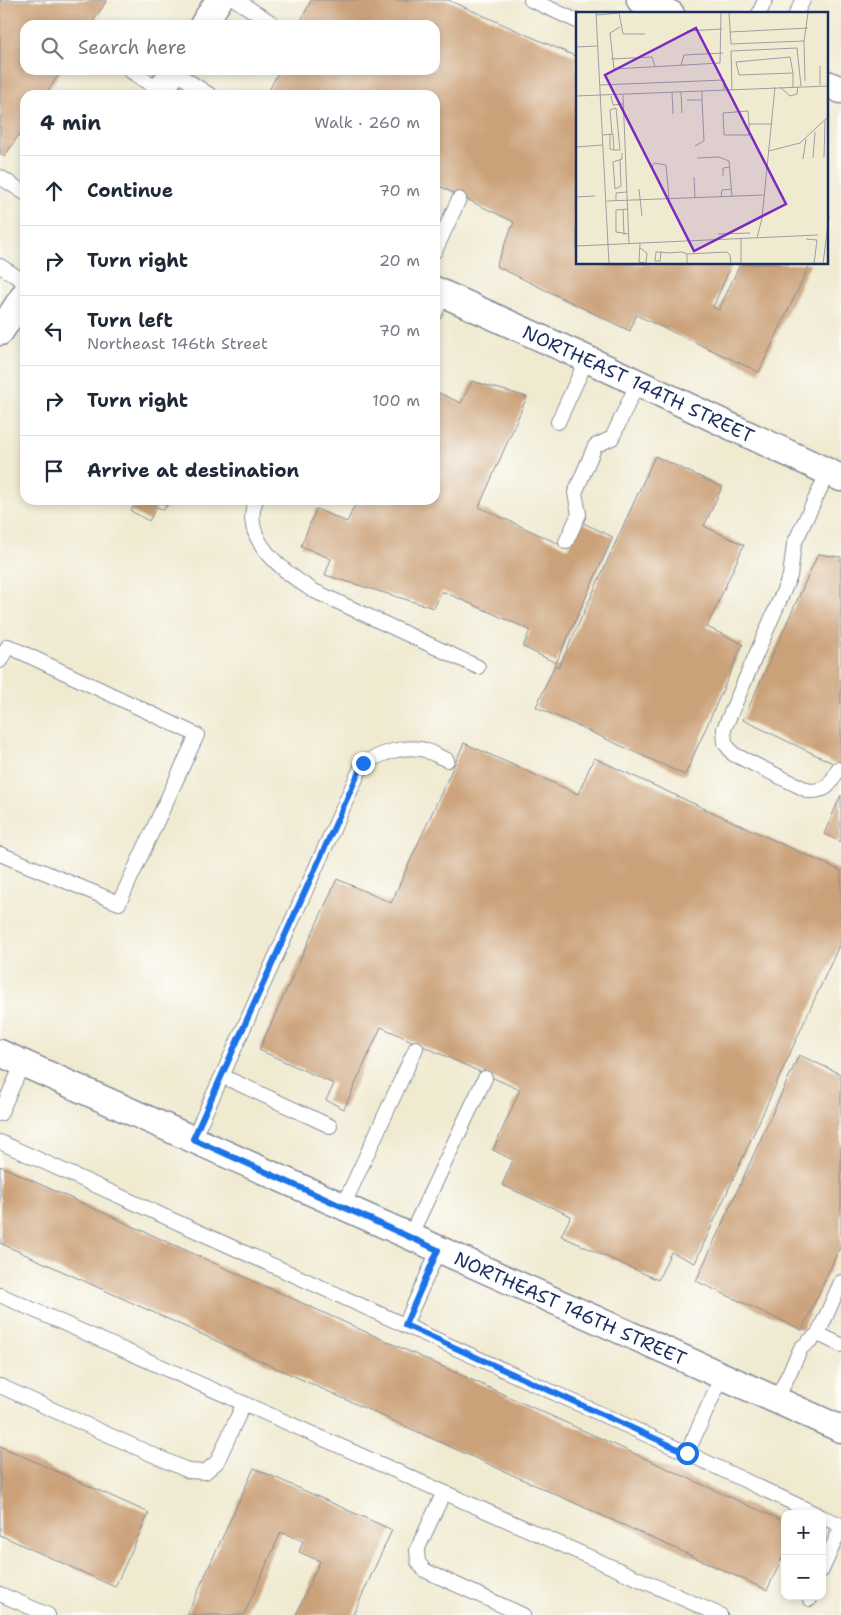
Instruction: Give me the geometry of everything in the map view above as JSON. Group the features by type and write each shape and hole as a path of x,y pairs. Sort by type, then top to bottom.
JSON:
{"street":[{"path":"206,20 219,0"},
{"path":"640,0 667,12"},
{"path":"828,84 841,90"},
{"name":"NORTHEAST 144TH STREET","path":"440,300 587,359 834,475"},
{"path":"0,332 20,302"},
{"name":"NORTHEAST 146TH STREET","path":"11,1058 841,1429"}],"lane":[{"path":"236,0 267,20"},
{"path":"531,0 576,21"},
{"path":"760,12 765,0"},
{"path":"797,12 803,0"},
{"path":"145,75 193,90"},
{"path":"0,176 20,190"},
{"path":"440,240 459,199"},
{"path":"0,266 20,279"},
{"path":"558,422 587,359"},
{"path":"566,542 579,514 575,493 595,446 612,438 638,382"},
{"path":"834,475 794,544 790,576 724,728 725,743 733,754 809,791 820,791 830,786 838,768"},
{"path":"254,505 252,509 253,527 259,543 294,579 312,590 478,667"},
{"path":"0,661 8,646 197,734 119,903 0,854"},
{"path":"193,1139 363,763 381,754 402,749 424,750 447,760"},
{"path":"343,1206 416,1048"},
{"path":"0,1114 11,1058"},
{"path":"222,1076 330,1126"},
{"path":"410,1236 485,1078"},
{"path":"0,1142 687,1453 808,1510"},
{"path":"405,1325 438,1250"},
{"path":"776,1400 801,1348 818,1334 841,1282"},
{"path":"0,1295 720,1615"},
{"path":"818,1334 841,1345"},
{"path":"687,1453 722,1376"},
{"path":"0,1386 189,1471 204,1472 217,1462 244,1403"},
{"path":"444,1492 417,1550 418,1562 424,1570 523,1615"},
{"path":"826,1519 841,1526 826,1561"},
{"path":"0,1594 48,1615"}],"building":[{"path":"0,0 107,0 94,20 20,20 20,75 59,75 48,90 20,90 20,133 4,157 0,153"},
{"path":"311,0 448,0 576,57 576,265 732,265 713,307 719,310 740,265 810,265 759,372 636,315 630,331 496,266 514,222 440,186 440,90 269,90 277,75 440,75 440,20 301,20"},
{"path":"472,381 527,397 479,507 568,548 581,522 613,537 556,663 523,647 530,630 442,591 434,608 325,575 331,559 301,546 316,509 347,522 355,505 440,505 440,393 461,403"},
{"path":"655,456 722,487 704,526 744,545 707,627 743,644 685,775 536,707 555,665 559,667"},
{"path":"134,505 167,505 164,510 157,507 149,521 131,511"},
{"path":"818,554 841,557 841,767 743,720"},
{"path":"464,743 578,794 594,758 841,871 841,941 695,1263 671,1252 658,1280 561,1236 571,1216 502,1185 513,1160 493,1150 520,1090 381,1027 344,1109 326,1100 334,1084 259,1050 337,879 391,903"},
{"path":"841,795 841,842 824,834"},
{"path":"799,1055 841,1074 841,1245 802,1330 696,1281"},
{"path":"0,1166 781,1520 781,1560 767,1590 0,1243"},
{"path":"0,1446 149,1513 115,1587 0,1535"},
{"path":"254,1468 392,1530 353,1615 296,1615 320,1561 299,1552 303,1541 281,1532 244,1615 187,1615"}],"route":[{"path":"363,763 193,1139 438,1250 405,1325 687,1453"}]}
